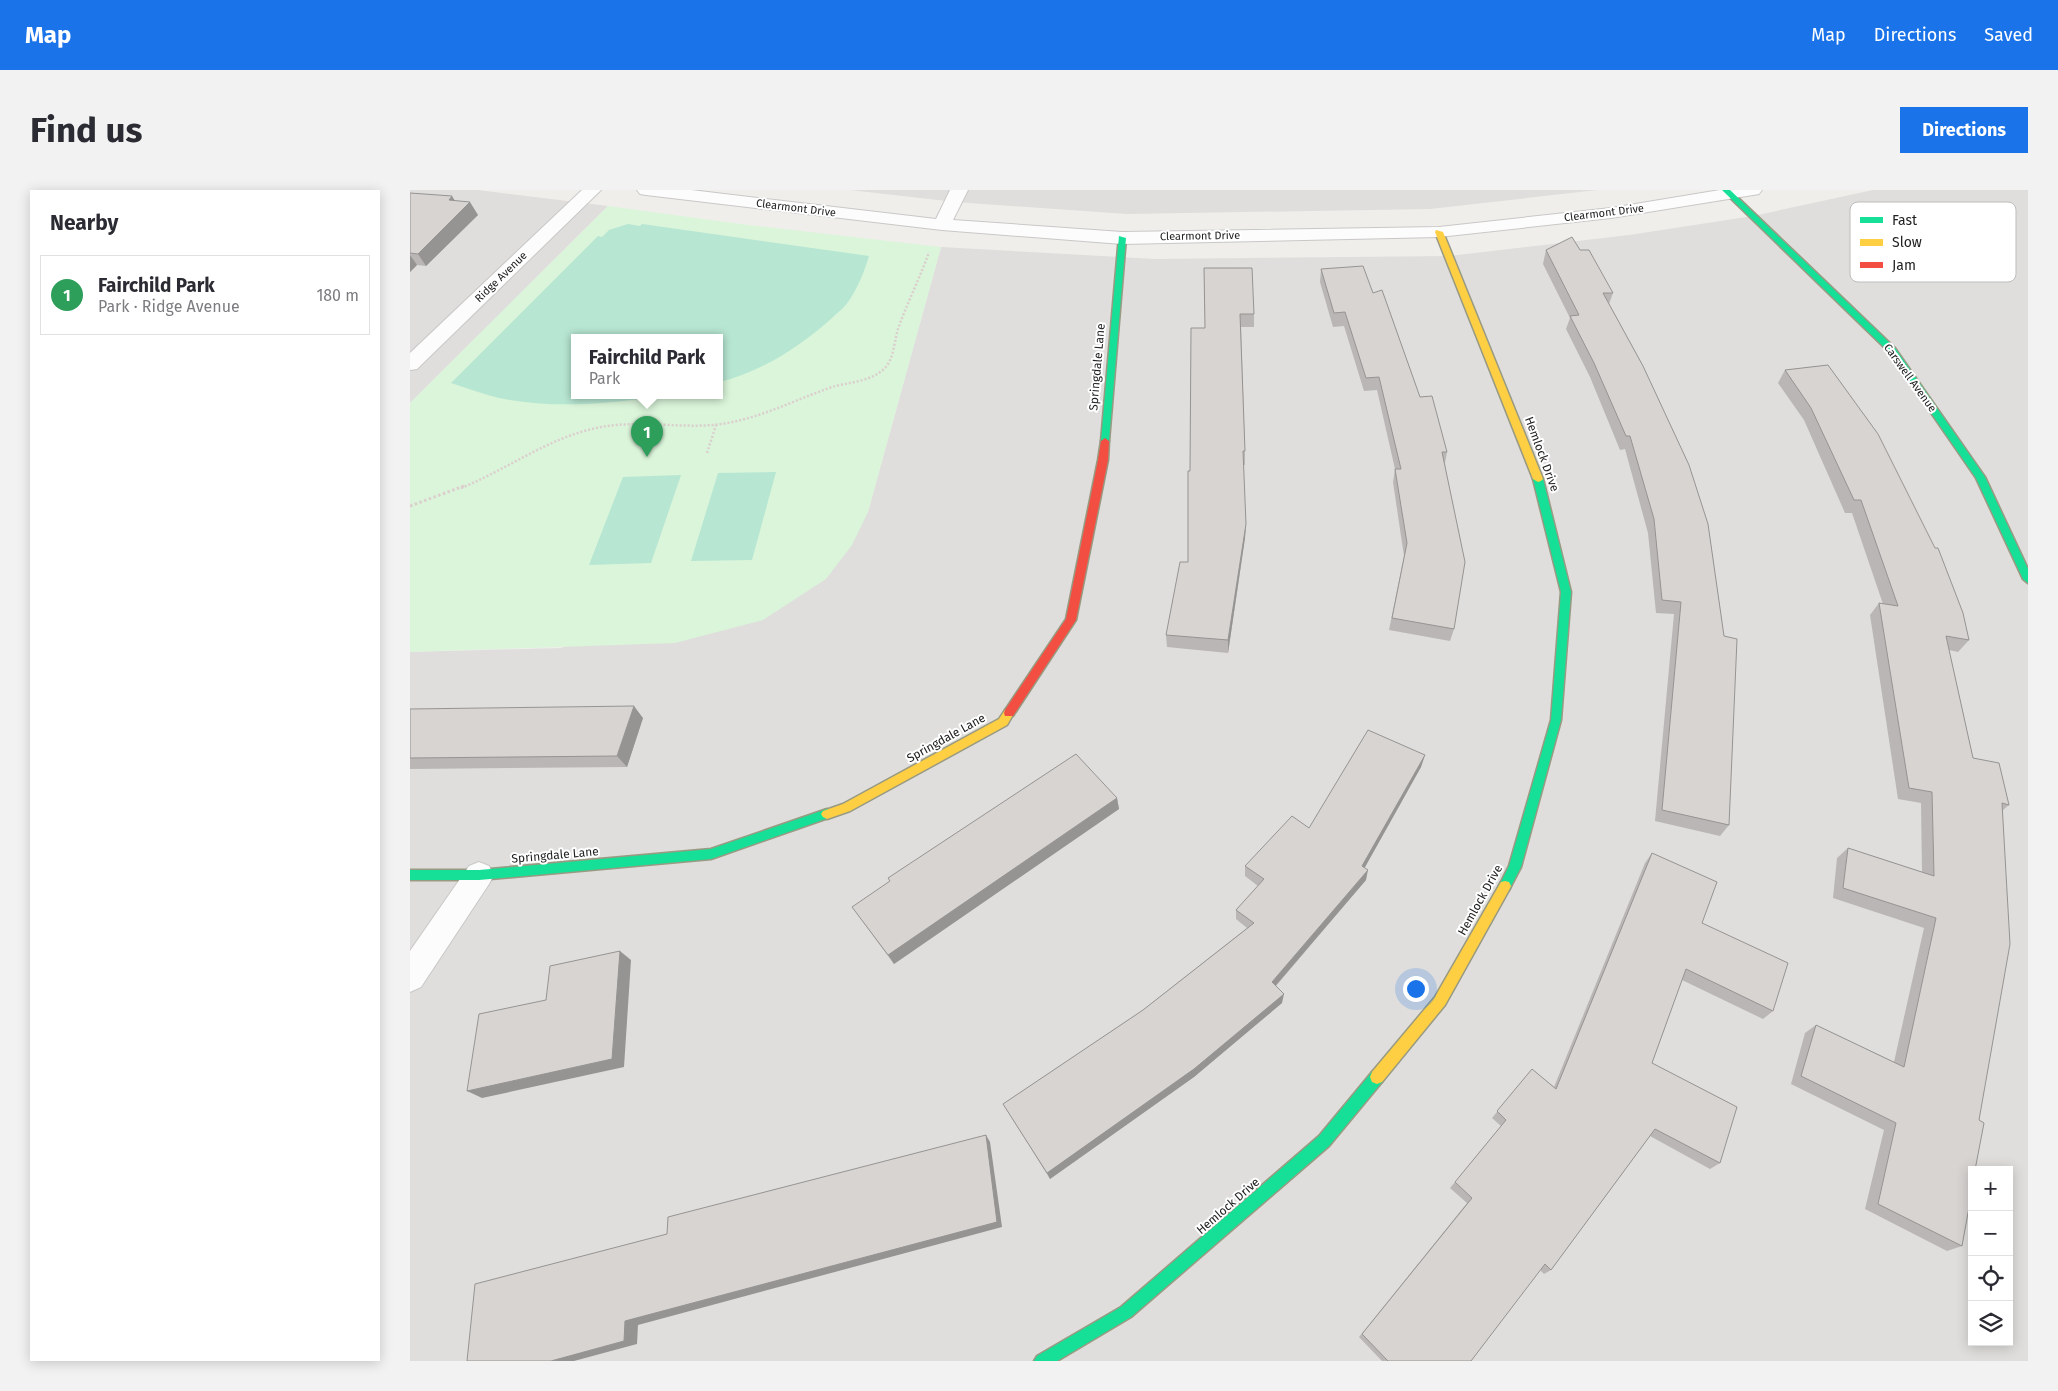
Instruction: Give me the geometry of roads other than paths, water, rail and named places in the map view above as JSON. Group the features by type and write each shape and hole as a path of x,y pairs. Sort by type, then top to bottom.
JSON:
{"street":[{"name":"Ridge Avenue","path":"410,364 592,190"},
{"name":"Clearmont Drive","path":"646,190 942,225 1122,238 1439,232 1612,213 1729,192 1753,190"},
{"path":"942,225 959,190"},
{"name":"Carswell Avenue","path":"1729,192 1892,350 1980,477 2028,579"},
{"name":"Hemlock Drive","path":"1042,1361 1126,1312 1324,1141 1440,1001 1514,867 1556,720 1566,592 1541,486 1439,232"},
{"name":"Springdale Lane","path":"410,875 479,875 711,854 846,808 1003,722 1070,620 1103,460 1122,238"},
{"path":"410,977 479,875"}],"place":[{"name":"Fairchild Park","path":"647,457"}]}
